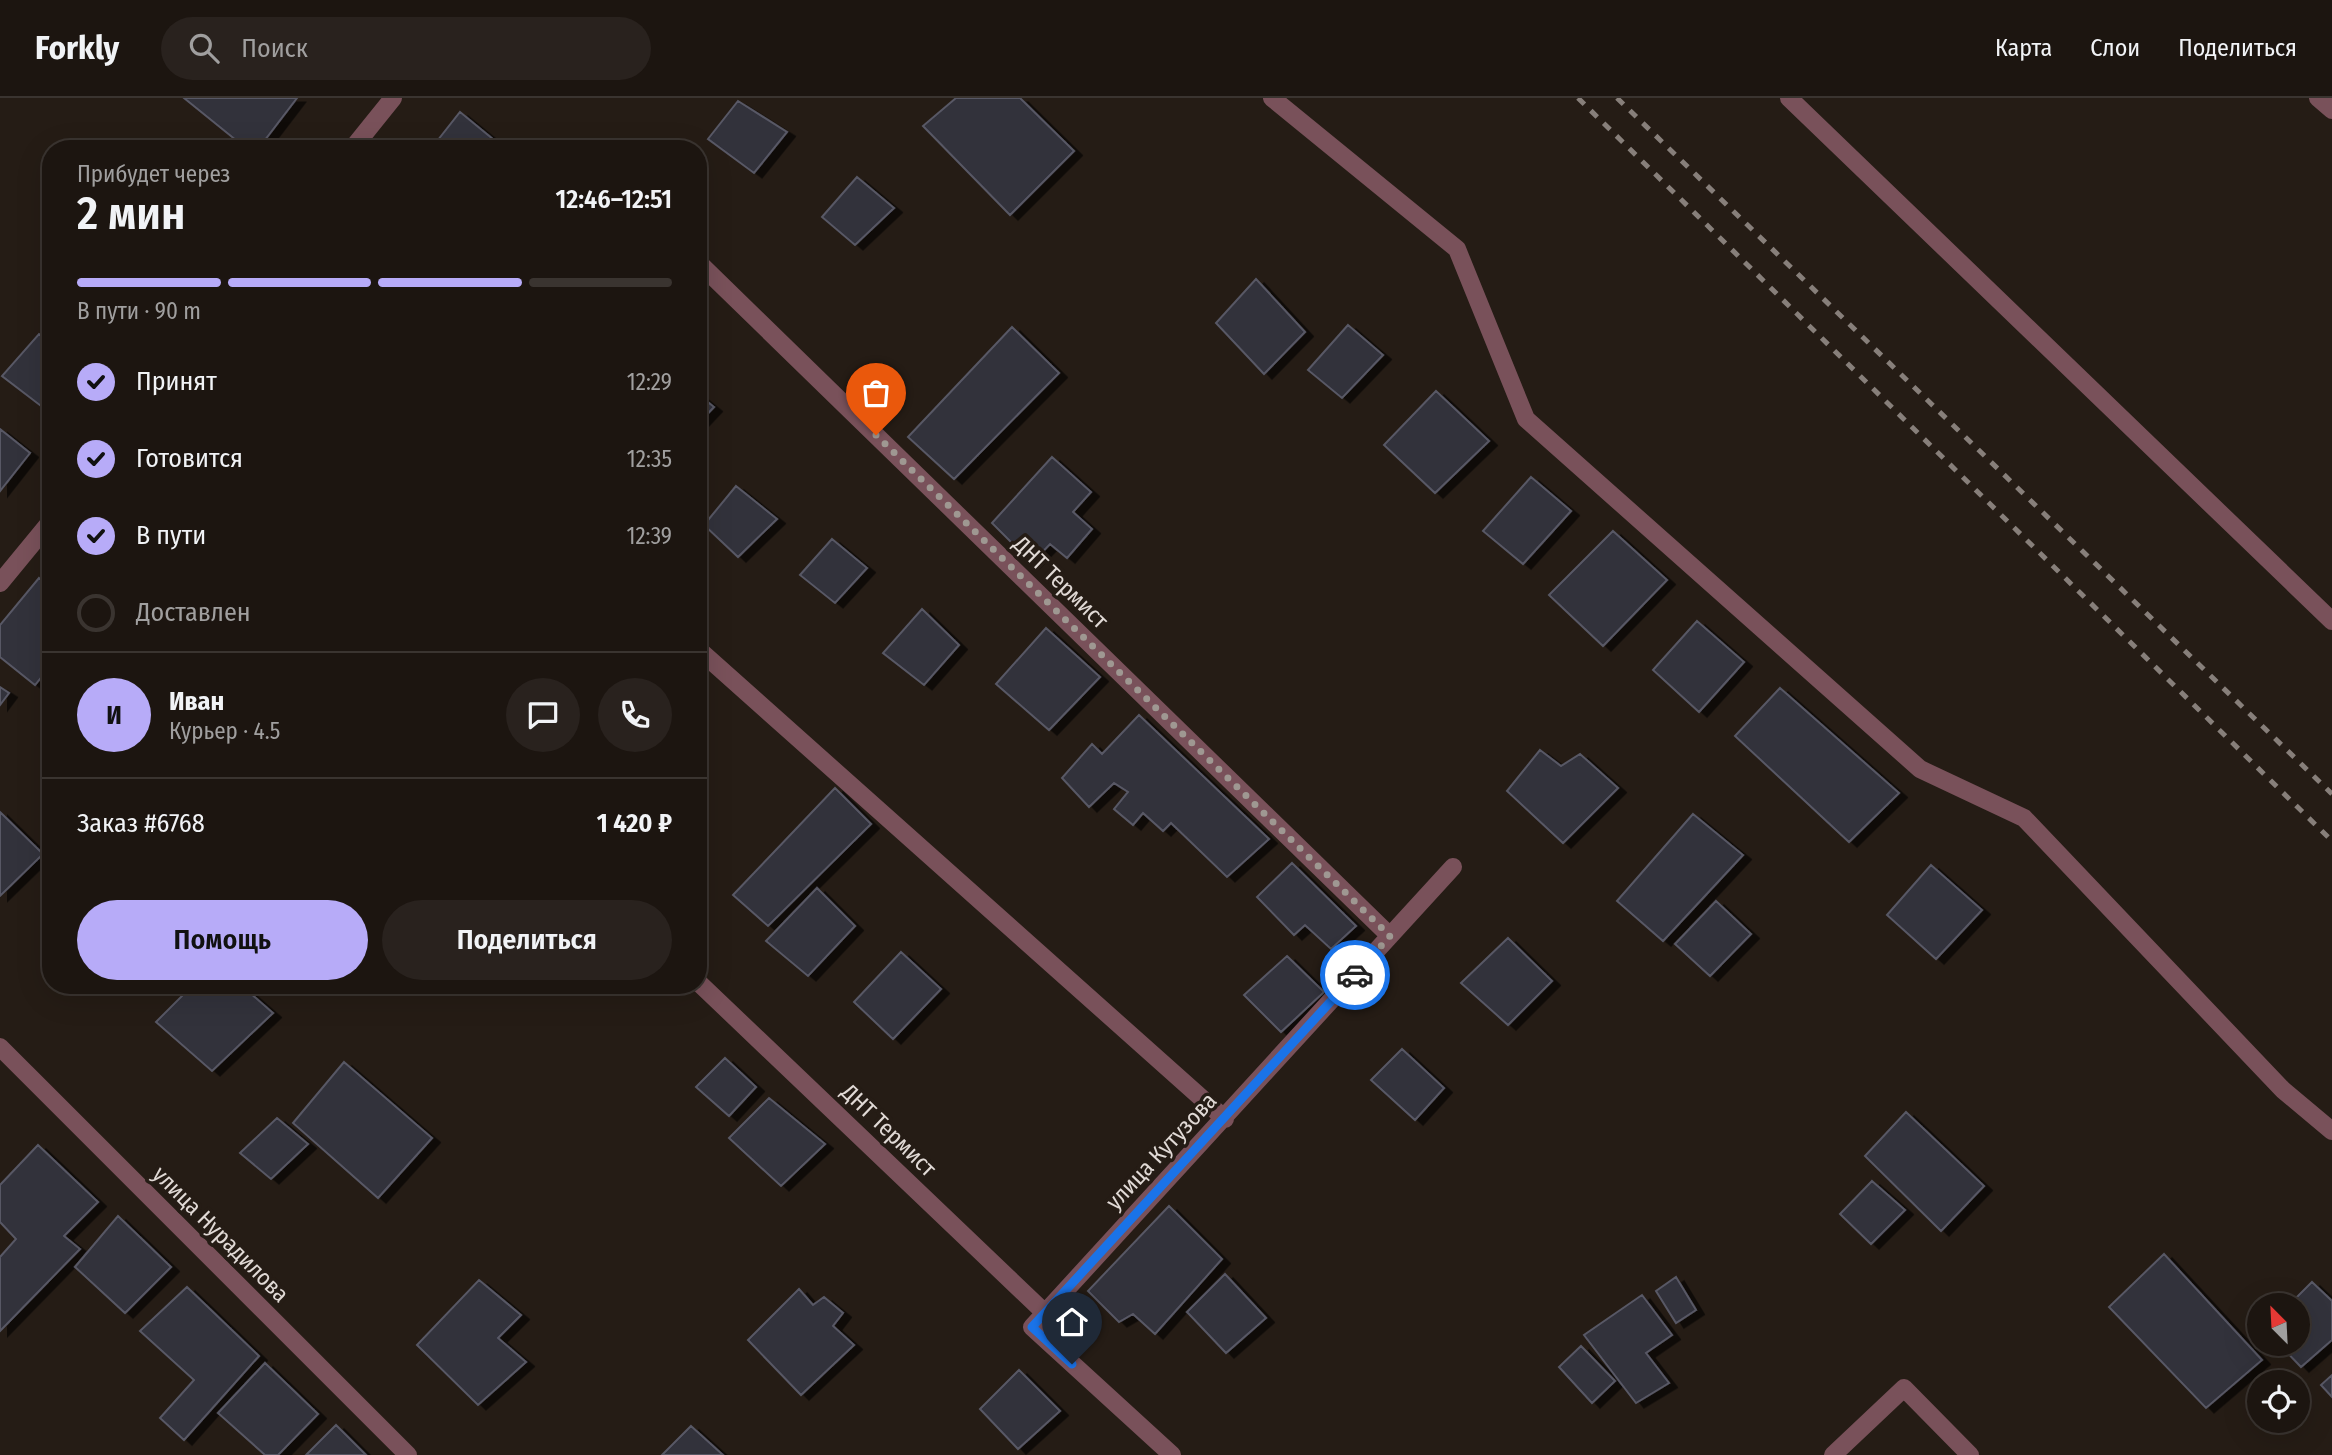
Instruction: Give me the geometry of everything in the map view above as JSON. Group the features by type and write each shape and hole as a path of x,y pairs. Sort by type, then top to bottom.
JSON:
{"street":[{"path":"359,140 393,98"},
{"path":"1272,98 1457,249 1526,419 1920,769 2024,818 2283,1090 2332,1131"},
{"path":"1789,98 2332,621"},
{"path":"2318,98 2332,110"},
{"name":"ДНТ Термист","path":"707,271 1390,936"},
{"path":"0,583 42,531"},
{"path":"707,657 1225,1119"},
{"name":"улица Кутузова","path":"1045,1313 1454,867"},
{"name":"ДНТ Термист","path":"707,991 1045,1313"},
{"name":"улица Нурадилова","path":"0,1047 408,1455"},
{"path":"1045,1313 1032,1327 1172,1455"},
{"path":"1833,1455 1904,1388 1970,1455"}],"building":[{"path":"184,98 297,98 265,140 236,140"},
{"path":"956,98 1020,98 1074,151 1010,215 923,126"},
{"path":"738,101 787,132 754,173 708,139"},
{"path":"460,112 494,140 438,140"},
{"path":"857,177 894,208 855,245 822,217"},
{"path":"1256,279 1305,332 1264,374 1216,323"},
{"path":"1348,325 1383,355 1342,398 1308,370"},
{"path":"1012,327 1059,373 954,479 908,437"},
{"path":"39,334 42,336 42,407 2,376"},
{"path":"1436,391 1489,441 1435,493 1384,445"},
{"path":"707,401 714,407 707,414"},
{"path":"0,429 30,453 0,491"},
{"path":"1052,457 1091,492 1073,512 1092,529 1067,558 1050,544 1032,563 992,523"},
{"path":"1531,477 1571,511 1523,564 1483,531"},
{"path":"736,486 777,519 738,557 707,528 707,521"},
{"path":"1613,531 1667,580 1603,646 1549,595"},
{"path":"832,539 867,568 835,603 800,575"},
{"path":"39,578 42,580 42,676 35,685 0,657 0,625"},
{"path":"922,609 959,645 924,685 883,653"},
{"path":"1697,621 1744,662 1699,712 1653,670"},
{"path":"1046,628 1100,677 1049,730 996,684"},
{"path":"0,687 9,693 0,705"},
{"path":"1780,688 1899,793 1849,842 1735,736"},
{"path":"1139,715 1269,839 1227,877 1171,823 1163,831 1143,813 1133,825 1114,809 1128,792 1114,783 1089,807 1062,778 1092,744 1102,754"},
{"path":"1540,750 1561,766 1580,754 1618,788 1563,843 1507,791"},
{"path":"835,788 871,824 768,926 733,895"},
{"path":"0,812 42,855 0,896"},
{"path":"1693,814 1743,855 1663,941 1617,901"},
{"path":"1292,863 1356,926 1331,949 1305,925 1294,935 1257,897"},
{"path":"1931,865 1982,910 1936,959 1887,915"},
{"path":"817,888 855,926 808,976 766,941"},
{"path":"1716,901 1751,934 1710,976 1675,944"},
{"path":"1508,938 1552,981 1508,1025 1461,983"},
{"path":"901,952 941,989 893,1039 854,1002"},
{"path":"1287,956 1324,992 1281,1032 1244,995"},
{"path":"184,994 251,994 273,1013 212,1071 156,1022"},
{"path":"1402,1049 1444,1088 1415,1120 1371,1080"},
{"path":"725,1058 756,1087 729,1116 696,1087"},
{"path":"344,1062 432,1138 378,1198 293,1123"},
{"path":"769,1098 825,1144 781,1186 729,1138"},
{"path":"1906,1112 1984,1186 1941,1231 1865,1156"},
{"path":"277,1118 308,1144 271,1179 240,1153"},
{"path":"38,1145 98,1202 64,1236 80,1249 0,1331 0,1257 16,1239 0,1222 0,1185"},
{"path":"1872,1181 1905,1210 1871,1244 1840,1214"},
{"path":"1169,1206 1222,1259 1155,1334 1133,1314 1119,1322 1088,1291"},
{"path":"118,1216 171,1267 125,1313 75,1267"},
{"path":"2164,1254 2247,1344 2247,1356 2258,1356 2262,1360 2247,1370 2206,1408 2109,1307"},
{"path":"1225,1274 1266,1318 1226,1353 1187,1312"},
{"path":"1676,1277 1696,1310 1676,1323 1656,1291"},
{"path":"479,1280 521,1315 498,1338 526,1362 478,1405 417,1345"},
{"path":"2312,1282 2332,1301 2332,1340 2301,1367 2290,1356 2310,1356 2310,1293 2301,1293"},
{"path":"187,1287 259,1356 184,1440 160,1418 194,1380 140,1331"},
{"path":"799,1289 813,1305 824,1297 843,1313 833,1326 854,1345 801,1395 748,1340"},
{"path":"1642,1295 1672,1335 1646,1353 1669,1383 1636,1403 1584,1335"},
{"path":"1581,1346 1615,1381 1592,1403 1559,1367"},
{"path":"265,1363 318,1414 278,1455 265,1455 218,1413"},
{"path":"1019,1370 1060,1411 1018,1449 980,1409"},
{"path":"2332,1375 2332,1397 2321,1385"},
{"path":"336,1425 366,1455 306,1455"},
{"path":"691,1426 723,1455 662,1455"}],"railway":[{"path":"1578,98 2332,841"},
{"path":"1617,98 2332,794"}],"way so far":[{"path":"876,435 1390,936 1355,975"}],"route":[{"path":"1072,1364 1032,1327 1355,975"}]}
